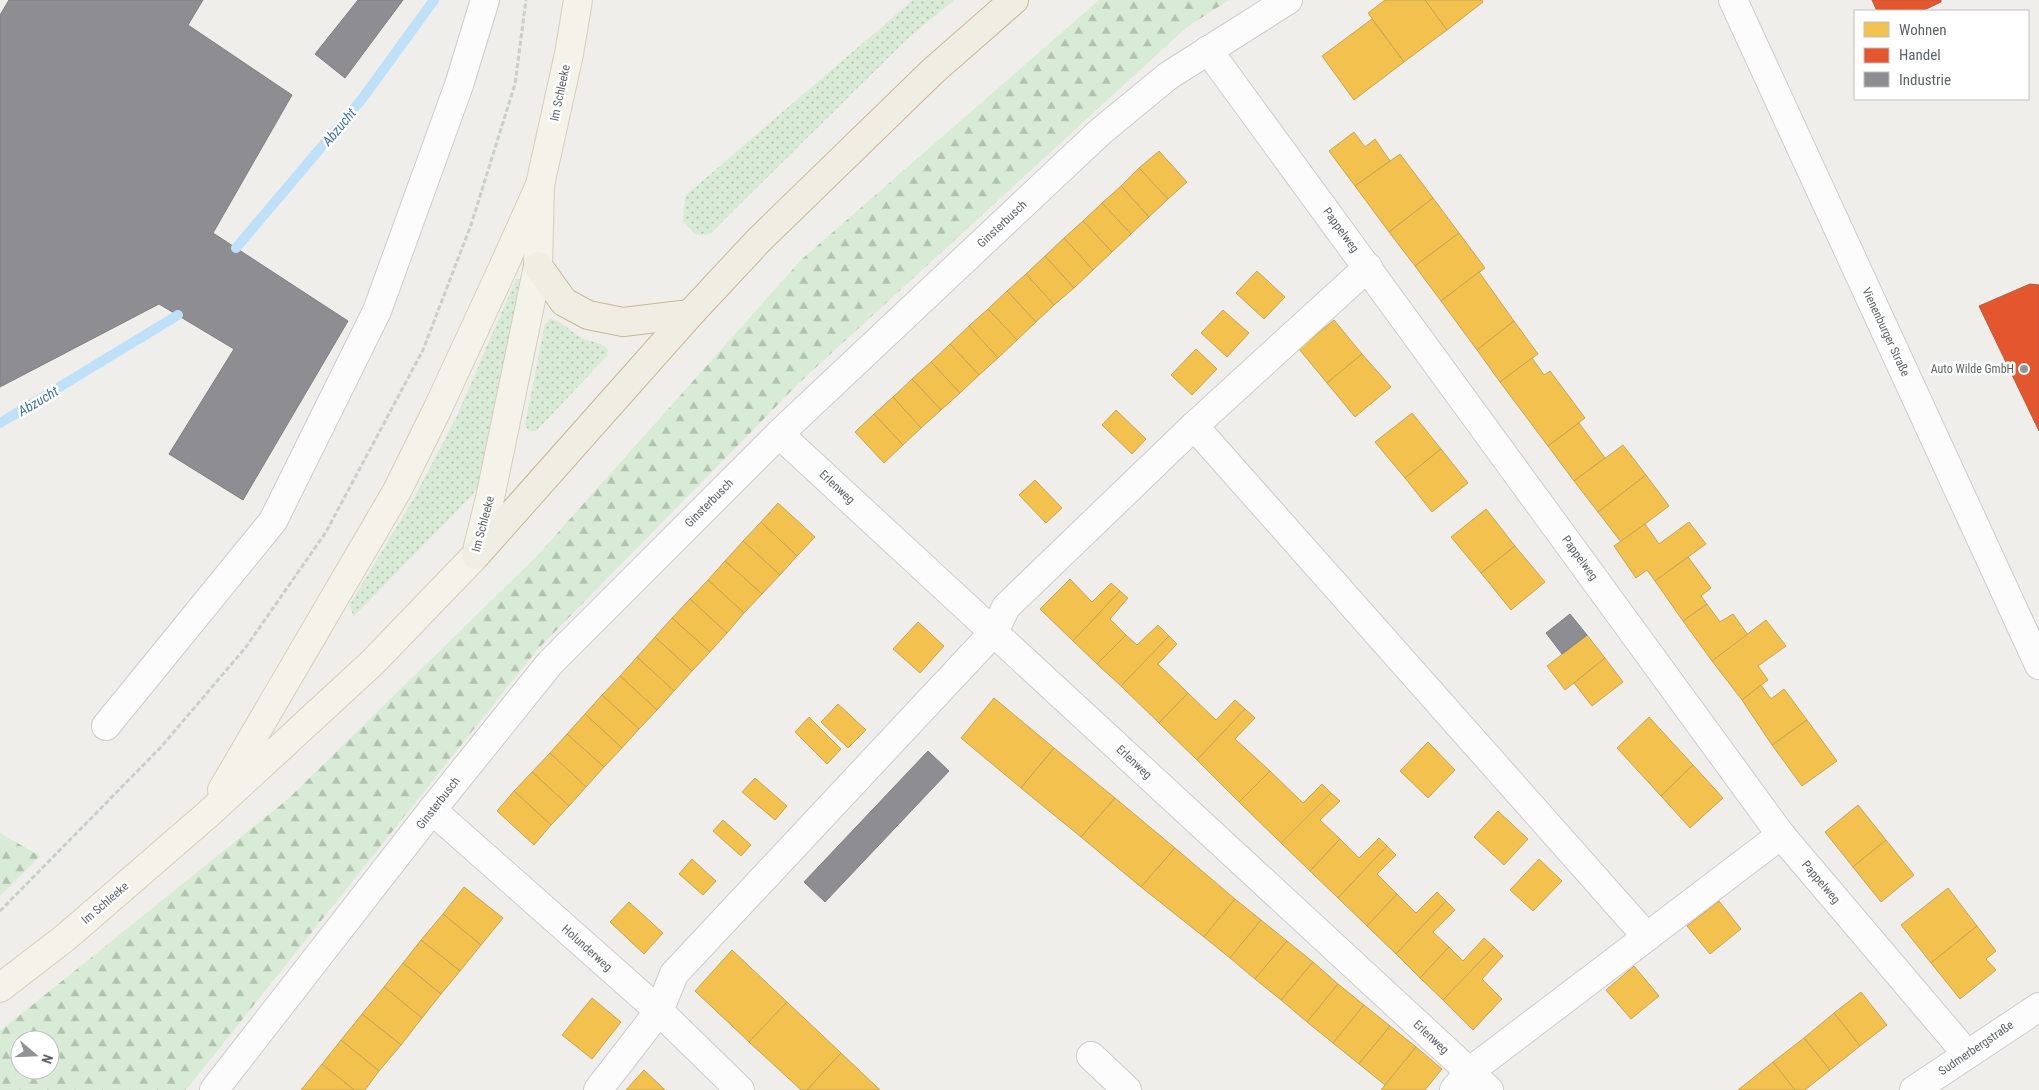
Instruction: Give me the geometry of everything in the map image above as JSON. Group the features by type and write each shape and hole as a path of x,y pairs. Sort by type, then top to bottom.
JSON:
{"highway":[{"path":"476,555 690,314 759,240 933,71 1014,0"},
{"path":"538,266 564,302 588,315 623,322 690,314"}],"main road":[{"name":"Im Schleeke","path":"0,988 66,937 207,815 372,663 476,555 490,498 538,266 540,185 569,54 578,0"},
{"name":"Im Schleeke","path":"207,815 397,491 437,410 540,185"}],"street":[{"path":"106,726 273,521 377,311 459,85 485,0"},
{"name":"Ginsterbusch","path":"214,1090 432,810 550,663 779,434 1100,132 1168,76 1288,0"},
{"name":"Vienenburger Straße","path":"1733,0 2039,665"},
{"name":"Pappelweg","path":"1208,50 1781,835 1966,1054"},
{"path":"598,1090 659,1011 674,974 994,632 1006,608 1194,426 1368,267"},
{"path":"1194,426 1647,937"},
{"name":"Erlenweg","path":"779,434 994,632 1471,1084"},
{"name":"Holunderweg","path":"432,810 659,1011 740,1090"},
{"path":"1471,1084 1647,937 1781,835"},
{"name":"Sudmerbergstraße","path":"1914,1090 2039,1007"},
{"path":"1090,1056 1127,1090"}],"green space":[{"path":"913,0 954,0 907,39 710,234 696,235 683,221 685,196"},
{"path":"1099,0 1229,0 1187,27 800,382 537,650 186,1090 0,1090 0,1031 288,799 536,557 802,259"},
{"path":"516,279 520,279 522,284 483,478 473,494 354,616 349,606 414,498 456,418"},
{"path":"550,319 562,324 582,338 602,345 608,350 607,356 536,431 529,431 525,425 545,324"},
{"path":"0,833 40,856 0,896"}],"building: Wohnen":[{"path":"1385,0 1425,0 1447,30 1404,62 1368,13"},
{"path":"1425,0 1482,0 1483,2 1447,30"},
{"path":"1372,19 1404,62 1354,100 1322,56"},
{"path":"1354,132 1365,147 1375,139 1390,161 1355,186 1329,151"},
{"path":"1159,151 1187,182 1168,199 1139,168"},
{"path":"1400,154 1433,198 1389,232 1355,186"},
{"path":"1139,168 1168,199 1149,217 1121,186"},
{"path":"1121,186 1149,217 1131,234 1102,203"},
{"path":"1433,198 1459,233 1415,266 1389,232"},
{"path":"1102,203 1131,234 1112,252 1083,221"},
{"path":"1083,221 1112,252 1093,270 1064,238"},
{"path":"1459,233 1485,268 1441,301 1415,266"},
{"path":"1064,238 1093,270 1074,288 1045,256"},
{"path":"1045,256 1074,288 1054,305 1026,274"},
{"path":"1257,271 1285,297 1264,319 1236,293"},
{"path":"1479,272 1514,321 1477,350 1441,301"},
{"path":"1026,274 1054,305 1036,322 1007,291"},
{"path":"1007,291 1036,322 1017,340 988,309"},
{"path":"988,309 1017,340 998,358 969,326"},
{"path":"1223,310 1249,333 1227,357 1201,333"},
{"path":"1334,320 1362,354 1327,383 1299,349"},
{"path":"1514,321 1538,354 1500,382 1477,350"},
{"path":"969,326 998,358 979,375 950,344"},
{"path":"950,344 979,375 960,393 931,362"},
{"path":"1196,349 1217,369 1192,395 1171,375"},
{"path":"1362,354 1391,387 1355,417 1327,383"},
{"path":"1532,358 1544,375 1550,371 1585,418 1548,446 1500,382"},
{"path":"931,362 960,393 941,410 912,379"},
{"path":"912,379 941,410 921,428 893,397"},
{"path":"893,397 921,428 903,445 874,414"},
{"path":"1116,410 1146,439 1132,454 1102,425"},
{"path":"1412,413 1441,449 1405,478 1375,442"},
{"path":"874,414 903,445 884,463 855,432"},
{"path":"1579,423 1605,458 1574,481 1548,446"},
{"path":"1623,445 1646,475 1598,512 1574,481"},
{"path":"1441,449 1468,483 1432,512 1405,478"},
{"path":"1646,475 1669,506 1621,542 1598,512"},
{"path":"1035,480 1062,508 1046,523 1019,495"},
{"path":"778,503 815,537 797,556 761,522"},
{"path":"1486,509 1515,546 1481,573 1451,537"},
{"path":"761,522 797,556 780,575 743,541"},
{"path":"1689,522 1706,544 1655,581 1647,570 1636,578 1614,546 1645,524 1659,544"},
{"path":"743,541 780,575 762,594 725,561"},
{"path":"1515,546 1545,582 1511,610 1481,573"},
{"path":"1688,557 1711,588 1701,596 1707,604 1683,621 1655,581"},
{"path":"725,561 762,594 744,613 708,580"},
{"path":"1070,579 1092,602 1111,583 1120,591 1073,641 1040,609"},
{"path":"708,580 744,613 727,633 690,599"},
{"path":"1120,591 1128,598 1110,619 1126,635 1097,664 1073,641"},
{"path":"690,599 727,633 710,652 672,618"},
{"path":"1707,604 1720,622 1733,614 1748,635 1712,661 1683,621"},
{"path":"672,618 710,652 692,671 655,637"},
{"path":"1766,620 1786,646 1758,666 1768,680 1742,700 1712,661"},
{"path":"918,622 944,646 920,673 893,649"},
{"path":"1158,625 1169,636 1121,686 1097,664 1126,635 1137,645"},
{"path":"1587,635 1605,658 1565,690 1547,666"},
{"path":"1169,636 1177,644 1158,664 1188,693 1159,723 1121,686"},
{"path":"655,637 692,671 674,691 637,657"},
{"path":"637,657 674,691 657,710 620,676"},
{"path":"1605,658 1623,682 1592,706 1574,683"},
{"path":"620,676 657,710 639,729 602,695"},
{"path":"1761,685 1771,699 1784,689 1807,720 1772,745 1742,700"},
{"path":"1188,693 1216,720 1235,700 1245,709 1197,760 1159,723"},
{"path":"602,695 639,729 622,748 585,714"},
{"path":"994,698 1054,748 1021,788 961,738"},
{"path":"838,704 866,730 848,748 821,722"},
{"path":"1245,709 1255,718 1235,739 1270,771 1239,802 1197,760"},
{"path":"585,714 622,748 604,767 567,734"},
{"path":"809,717 841,749 827,764 795,732"},
{"path":"1649,717 1693,765 1661,796 1617,748"},
{"path":"1807,720 1837,761 1802,786 1772,745"},
{"path":"567,734 604,767 586,787 550,753"},
{"path":"1428,742 1455,770 1428,798 1400,771"},
{"path":"1054,748 1115,798 1081,837 1021,788"},
{"path":"550,753 586,787 569,806 532,772"},
{"path":"1693,765 1723,798 1690,828 1661,796"},
{"path":"1270,771 1303,803 1322,784 1331,793 1281,843 1239,802"},
{"path":"532,772 569,806 551,825 514,791"},
{"path":"755,778 787,806 775,820 742,792"},
{"path":"514,791 551,825 534,845 497,811"},
{"path":"1331,793 1340,801 1320,820 1340,839 1310,871 1281,843"},
{"path":"1115,798 1175,848 1141,887 1081,837"},
{"path":"1858,805 1886,840 1853,867 1825,832"},
{"path":"1498,811 1528,839 1504,865 1474,837"},
{"path":"723,820 751,845 741,856 713,831"},
{"path":"1379,838 1387,846 1338,898 1310,871 1340,839 1359,858"},
{"path":"1886,840 1914,875 1881,902 1853,867"},
{"path":"1387,846 1396,855 1377,874 1397,894 1367,926 1338,898"},
{"path":"1175,848 1235,899 1204,937 1141,887"},
{"path":"692,859 716,881 703,895 679,874"},
{"path":"1539,859 1562,881 1533,911 1510,890"},
{"path":"464,887 503,918 481,945 443,914"},
{"path":"1948,888 1977,926 1931,963 1901,925"},
{"path":"1437,892 1446,901 1396,954 1367,926 1397,894 1416,913"},
{"path":"1235,899 1261,920 1230,958 1204,937"},
{"path":"1446,901 1455,910 1433,932 1449,947 1420,978 1396,954"},
{"path":"1719,901 1741,929 1710,954 1687,926"},
{"path":"629,902 663,933 644,954 610,922"},
{"path":"443,914 481,945 460,971 421,940"},
{"path":"1261,920 1287,941 1255,979 1230,958"},
{"path":"1977,926 1996,951 1986,959 1996,970 1960,999 1931,963"},
{"path":"1484,938 1494,947 1443,1000 1420,978 1449,947 1463,961"},
{"path":"421,940 460,971 441,994 403,963"},
{"path":"1287,941 1313,962 1281,1000 1255,979"},
{"path":"1494,947 1503,956 1482,979 1502,999 1473,1030 1443,1000"},
{"path":"732,950 787,1002 749,1042 695,991"},
{"path":"1313,962 1338,984 1307,1022 1281,1000"},
{"path":"403,963 441,994 422,1018 384,987"},
{"path":"1634,966 1659,996 1631,1019 1606,990"},
{"path":"1338,984 1364,1005 1333,1043 1307,1022"},
{"path":"384,987 422,1018 401,1045 362,1014"},
{"path":"1861,992 1887,1025 1860,1046 1834,1013"},
{"path":"592,998 621,1022 592,1059 562,1035"},
{"path":"787,1002 841,1053 807,1090 801,1090 749,1042"},
{"path":"1364,1005 1390,1026 1359,1064 1333,1043"},
{"path":"1834,1013 1860,1046 1830,1070 1804,1038"},
{"path":"362,1014 401,1045 379,1071 341,1040"},
{"path":"1390,1026 1416,1047 1385,1085 1359,1064"},
{"path":"1804,1038 1830,1070 1805,1090 1795,1090 1773,1062"},
{"path":"341,1040 379,1071 365,1090 354,1090 322,1064"},
{"path":"1416,1047 1442,1069 1425,1090 1381,1090"},
{"path":"841,1053 880,1090 807,1090"},
{"path":"1773,1062 1795,1090 1738,1090"},
{"path":"322,1064 354,1090 301,1090"},
{"path":"644,1070 665,1090 626,1090"}],"building: Handel":[{"path":"1872,0 1941,0 1941,2 1924,10 1877,10"},
{"name":"Auto Wilde GmbH","path":"2030,284 2039,285 2039,431 1979,306"}],"building: Industrie":[{"path":"9,0 203,0 188,25 292,95 213,233 348,321 243,500 169,454 234,349 159,304 0,387 0,15"},
{"path":"358,0 403,0 345,78 315,54"},
{"path":"1570,614 1587,635 1562,654 1546,633"},
{"path":"928,751 949,771 825,902 804,882"}],"waterway":[{"name":"Abzucht","path":"236,248 362,99 434,0"},
{"name":"Abzucht","path":"0,423 178,315"}],"place":[{"name":"Auto Wilde GmbH","path":"2024,369"}]}
